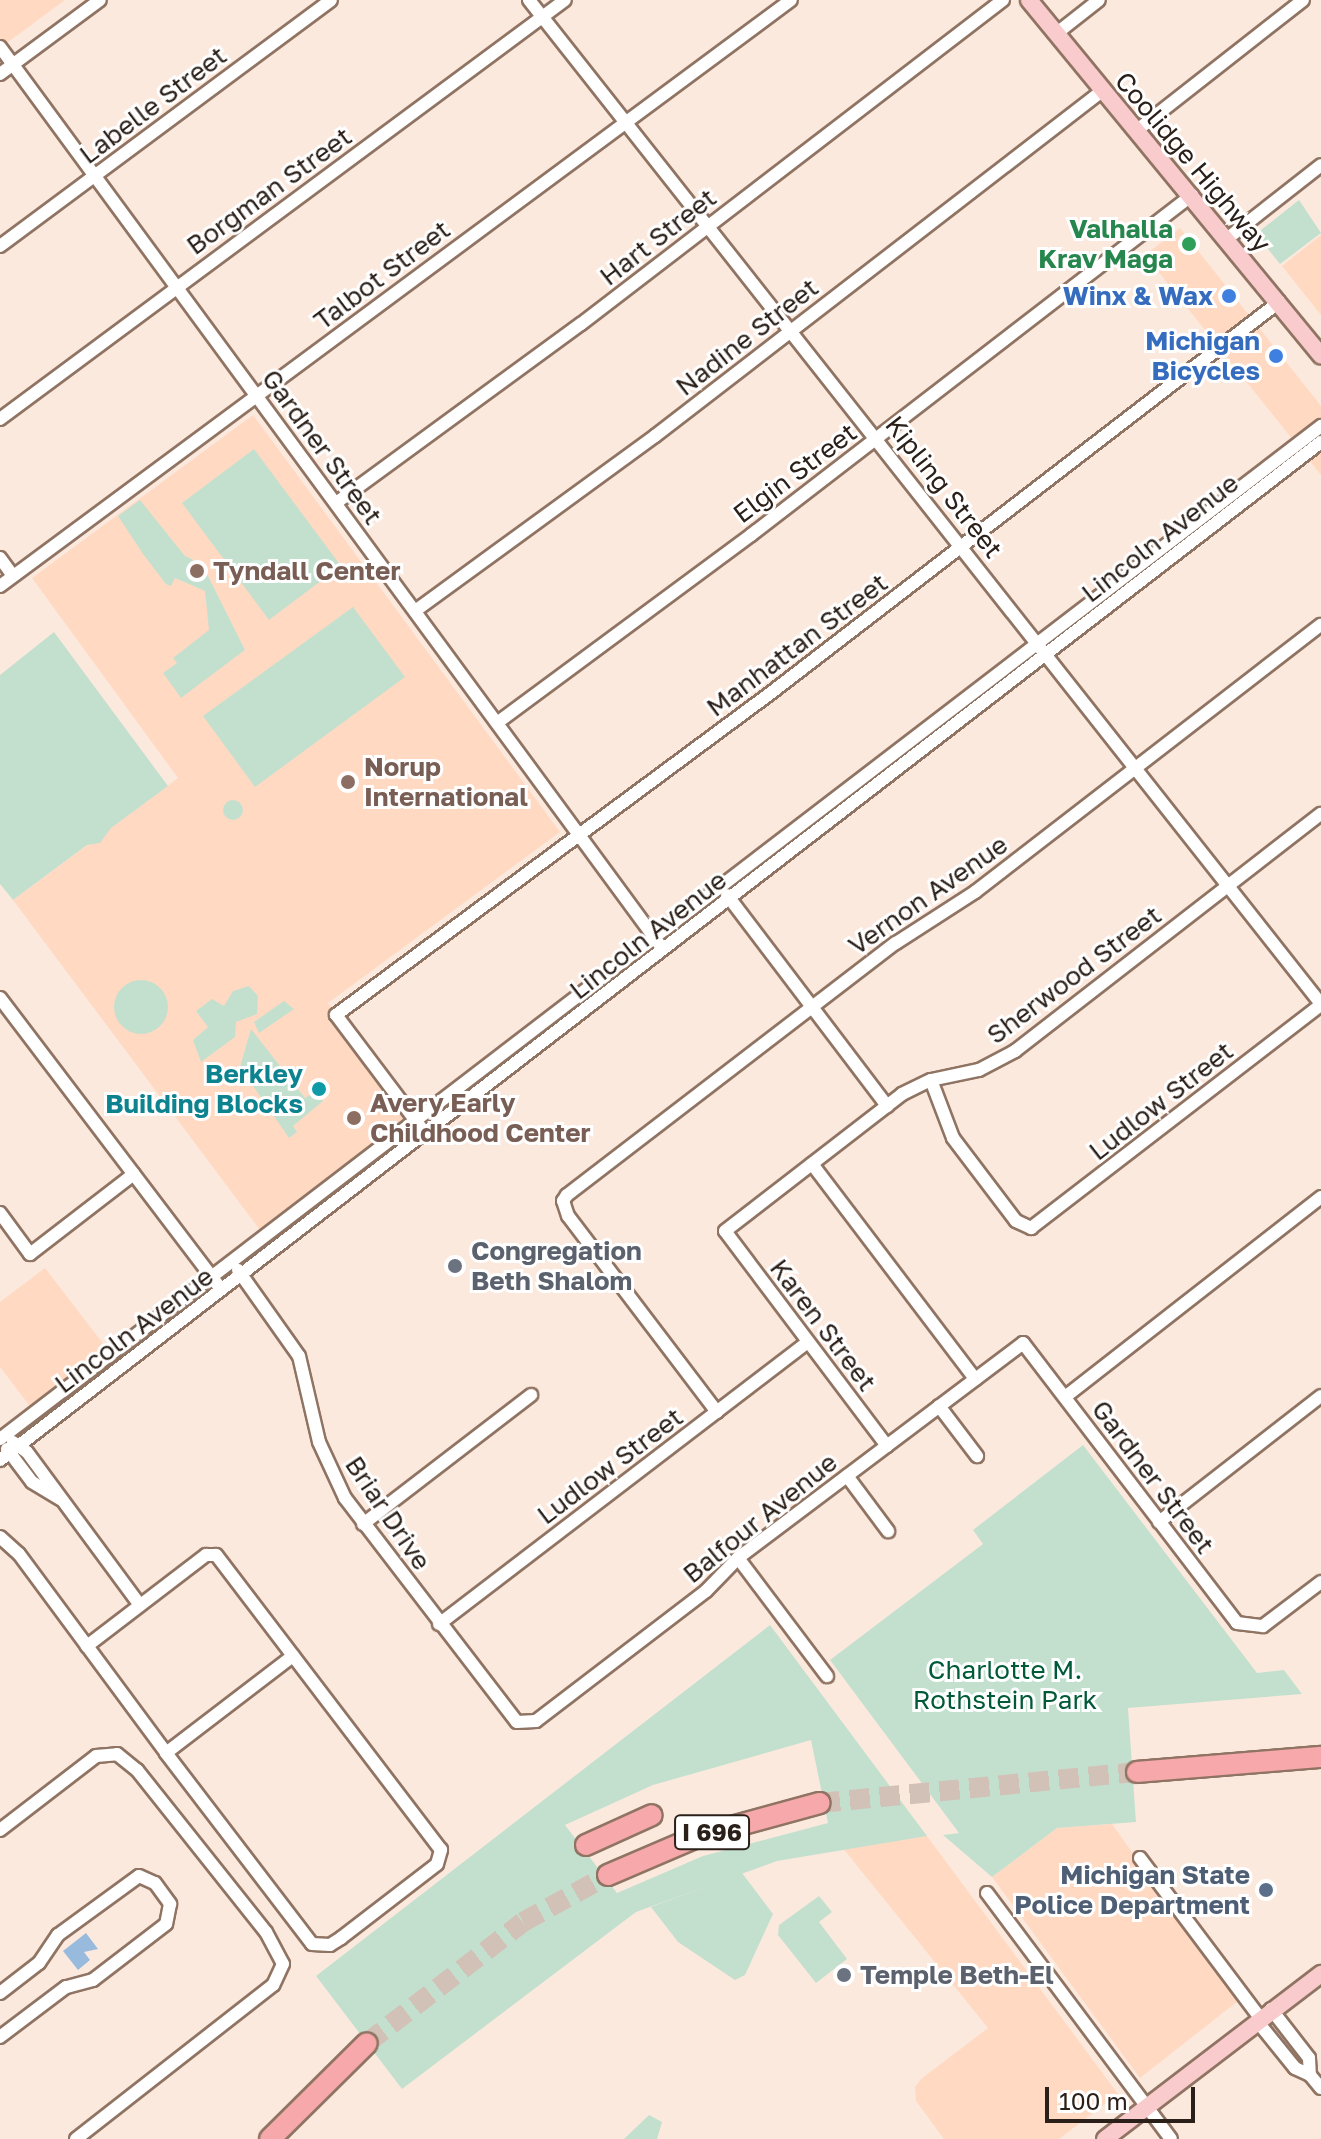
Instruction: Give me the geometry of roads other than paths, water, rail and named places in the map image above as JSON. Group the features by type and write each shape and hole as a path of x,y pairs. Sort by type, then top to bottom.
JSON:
{"highway":[{"path":"1137,1772 1321,1757"},
{"name":"I 696","path":"608,1875 713,1831 820,1803"},
{"name":"I 696","path":"586,1845 652,1815"},
{"path":"270,2139 367,2043"}],"main road":[{"name":"Coolidge Highway","path":"1029,0 1228,238 1321,355"},
{"path":"1105,2139 1319,1969"}],"street":[{"path":"0,74 100,0"},
{"name":"Labelle Street","path":"0,246 331,0"},
{"name":"Kipling Street","path":"529,0 1039,640 1321,1004"},
{"name":"Borgman Street","path":"0,419 565,0"},
{"name":"Talbot Street","path":"0,586 791,0"},
{"name":"Hart Street","path":"336,503 709,226 1003,0"},
{"path":"1057,33 1099,0"},
{"path":"1136,131 1303,0"},
{"name":"Gardner Street","path":"0,47 665,951"},
{"name":"Nadine Street","path":"415,611 792,330 1102,91"},
{"path":"1228,238 1321,165"},
{"name":"Elgin Street","path":"497,723 877,438 1192,195"},
{"name":"Manhattan Street","path":"417,1123 336,1015 963,546 1279,302"},
{"name":"Lincoln Avenue","path":"0,1440 367,1162 1039,640 1321,426"},
{"name":"Lincoln Avenue","path":"5,1456 665,951 1321,442"},
{"path":"0,558 13,576"},
{"name":"Vernon Avenue","path":"717,1412 568,1216 563,1201 812,1006 896,943 975,892 1321,625"},
{"name":"Sherwood Street","path":"725,1231 887,1106 931,1080 979,1070 1015,1051 1321,814"},
{"path":"722,888 887,1106"},
{"path":"0,998 222,1290"},
{"name":"Ludlow Street","path":"931,1080 953,1138 1025,1228 1037,1224 1321,1004"},
{"path":"417,1123 426,1135"},
{"path":"367,1162 376,1173"},
{"path":"812,1164 975,1379"},
{"path":"0,1213 30,1254 134,1174"},
{"path":"1065,1397 1321,1197"},
{"path":"290,1220 299,1232"},
{"name":"Karen Street","path":"725,1231 887,1446"},
{"path":"272,1234 281,1246"},
{"name":"Briar Drive","path":"232,1263 294,1345 319,1442 363,1524 509,1715 523,1724"},
{"name":"Ludlow Street","path":"439,1624 808,1342"},
{"name":"Gardner Street","path":"1023,1343 1233,1618 1254,1629 1321,1582"},
{"name":"Balfour Avenue","path":"523,1724 536,1721 585,1684 706,1591 738,1558 1023,1343"},
{"path":"363,1524 531,1395"},
{"path":"1159,1522 1321,1396"},
{"path":"939,1406 977,1456"},
{"path":"60,1499 32,1482 5,1456 0,1440 21,1444 140,1605"},
{"path":"847,1476 888,1531"},
{"path":"0,1537 87,1646 312,1944 330,1945 437,1864 441,1850 216,1555 206,1555 87,1646"},
{"path":"738,1558 827,1676"},
{"path":"166,1753 293,1656"},
{"path":"0,1830 96,1756 117,1754 140,1774 256,1920 283,1964 273,1985 76,2139"},
{"path":"1140,1858 1263,2016 1295,2068 1310,2075 1321,2088"},
{"path":"0,1993 39,1963 58,1935 139,1876 155,1883 170,1904 166,1924 93,1980 66,1987 0,2037"},
{"path":"987,1893 1171,2139"},
{"path":"1263,2016 1309,2058 1310,2075"}],"water":[{"path":"86,1933 98,1949 84,1952 90,1960 78,1970 63,1951"}],"tunnel":[{"path":"820,1803 1137,1772"},
{"path":"367,2043 523,1922 608,1875"}],"place":[{"name":"Valhalla Krav Maga","path":"1189,244"},
{"name":"Winx & Wax","path":"1229,296"},
{"name":"Michigan Bicycles","path":"1276,356"},
{"name":"Tyndall Center","path":"197,571"},
{"name":"Norup International","path":"348,782"},
{"name":"Berkley Building Blocks","path":"319,1089"},
{"name":"Avery Early Childhood Center","path":"354,1118"},
{"name":"Congregation Beth Shalom","path":"455,1266"},
{"name":"Michigan State Police Department","path":"1266,1890"},
{"name":"Temple Beth-El","path":"844,1975"}],"park label":[{"name":"Charlotte M. Rothstein Park","path":"1005,1685"}]}
